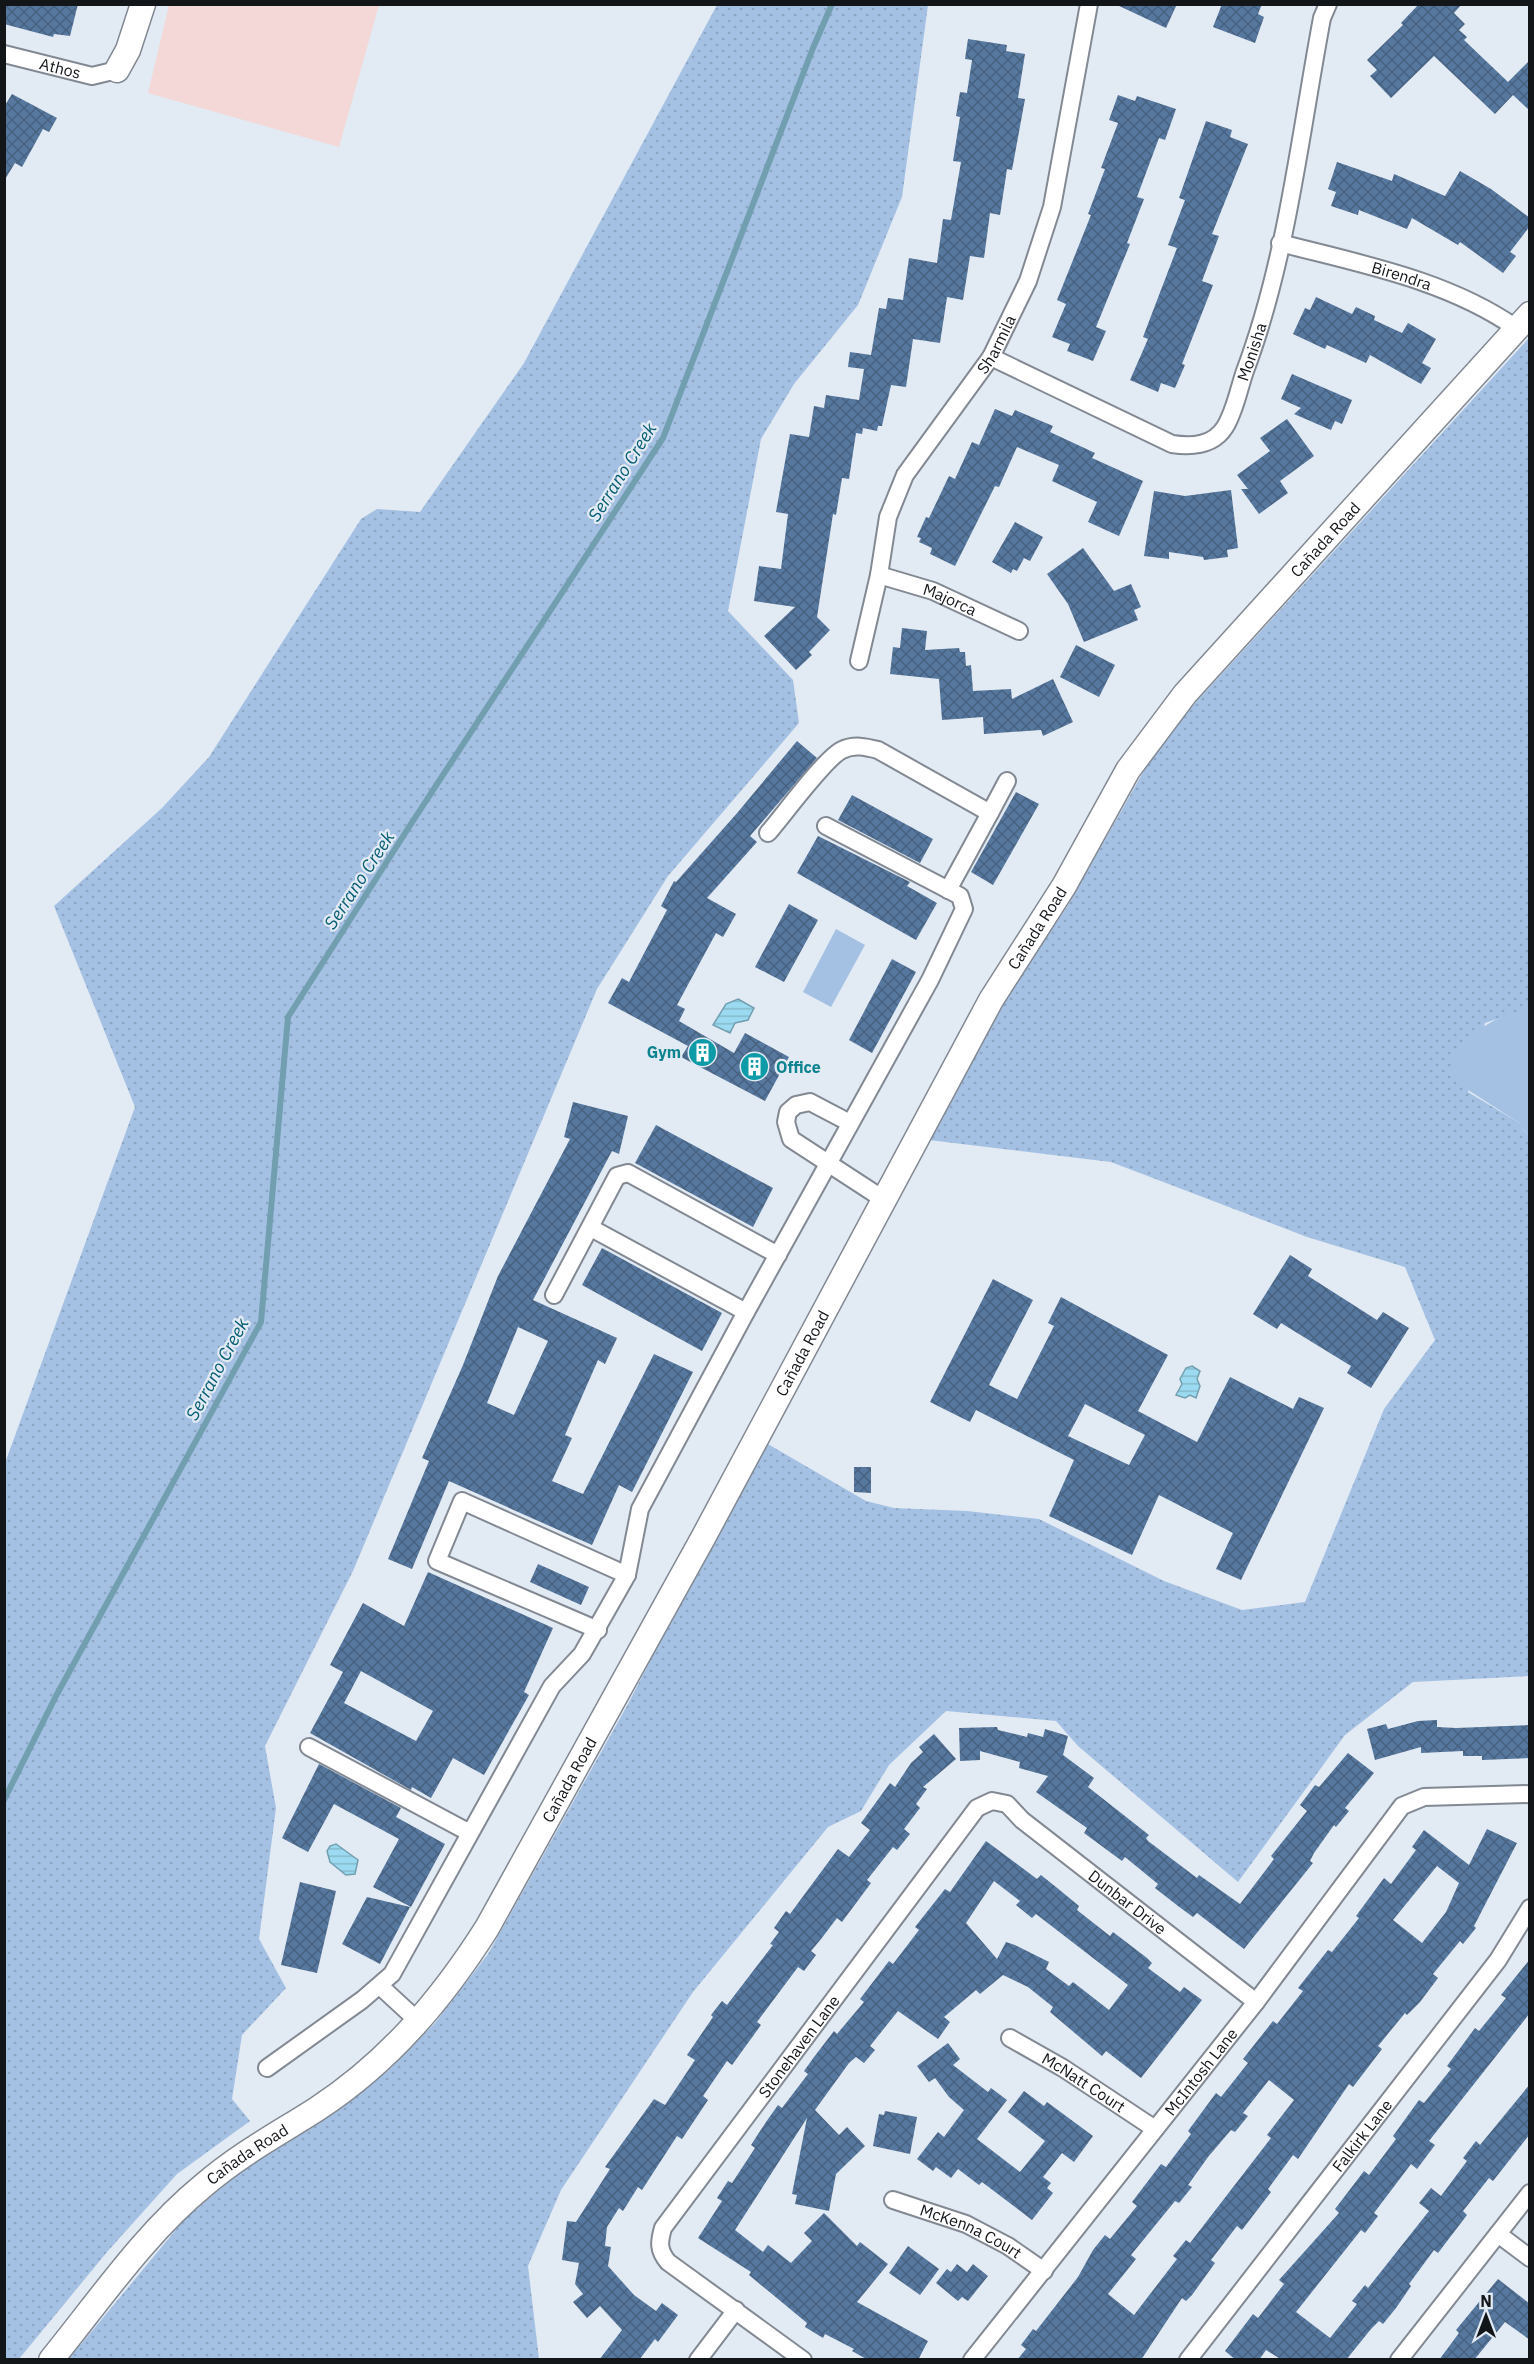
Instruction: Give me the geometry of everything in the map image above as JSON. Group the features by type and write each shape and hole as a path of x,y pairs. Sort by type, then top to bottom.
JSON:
{"street":[{"path":"117,70 128,50 143,4"},
{"name":"Sharmila","path":"859,661 879,574 888,517 905,475 992,357 1028,281 1052,207 1089,4"},
{"name":"Monisha","path":"992,357 1172,444 1190,447 1209,442 1225,427 1260,331 1280,243 1325,11"},
{"name":"Athos","path":"4,54 92,76 117,70"},
{"name":"Birendra","path":"1280,243 1411,278 1458,295 1496,314 1523,321"},
{"name":"Cañada Road","path":"51,2360 149,2240 202,2185 265,2139 317,2109 366,2073 419,2022 451,1983 488,1928 698,1548 991,1000 1064,886 1128,770 1185,694 1523,321"},
{"name":"Majorca","path":"879,574 933,591 1019,631"},
{"path":"768,833 833,755 852,747 878,750 990,813"},
{"path":"948,890 1007,781"},
{"path":"267,2068 295,2051 380,1986 392,1974 552,1686 582,1654 627,1575 640,1509 930,980 964,909 960,896 826,826"},
{"path":"850,1123 810,1102 796,1105 788,1112 786,1131 791,1139 883,1199"},
{"path":"554,1295 617,1176 628,1173 778,1256"},
{"path":"591,1228 746,1312"},
{"path":"597,1630 437,1561 462,1501 627,1575"},
{"path":"309,1747 470,1833"},
{"name":"McIntosh Lane","path":"972,2360 1256,2002 1402,1806 1416,1799 1530,1794"},
{"name":"Stonehaven Lane","path":"736,2310 668,2262 660,2253 659,2242 663,2228 977,1808 992,1801 1000,1801"},
{"name":"Dunbar Drive","path":"1000,1801 1007,1804 1022,1820 1256,2002"},
{"name":"Falkirk Lane","path":"1188,2360 1498,1960 1530,1908"},
{"path":"380,1986 419,2022"},
{"name":"McNatt Court","path":"1010,2038 1063,2068 1155,2129"},
{"path":"1399,2360 1530,2193"},
{"name":"McKenna Court","path":"893,2200 966,2224 1008,2246 1044,2271"},
{"path":"1498,2234 1530,2258"},
{"path":"698,2360 736,2310 803,2360"}],"shaded area":[{"path":"169,5 379,5 339,147 148,93"},
{"path":"717,5 928,5 902,197 858,305 794,384 761,439 728,611 793,680 799,723 668,876 597,989 353,1571 265,1746 276,1808 259,1939 286,1988 242,2035 232,2099 250,2121 177,2174 107,2252 19,2359 5,2359 5,1463 135,1107 54,906 162,808 209,757 361,519 377,509 420,512 524,363"},
{"path":"1529,338 1529,1009 1485,1023 1468,1092 1518,1122 1529,1136 1529,1676 1413,1682 1345,1735 1238,1882 1078,1746 1056,1721 946,1711 889,1765 861,1811 828,1827 693,1992 561,2190 528,2266 539,2359 68,2360 184,2220 247,2166 388,2071 435,2023 488,1954 628,1704 703,1557 766,1443 866,1501 894,1508 967,1511 1039,1519 1164,1581 1242,1610 1305,1602 1384,1409 1435,1340 1405,1267 1307,1237 1111,1162 929,1140 1012,985 1067,907 1150,760 1186,713"},
{"path":"836,929 865,945 831,1007 803,992"},
{"path":"738,999 754,1008 748,1020 735,1023 730,1033 713,1025 726,1004"},
{"path":"1530,1009 1529,1136 1518,1122 1454,1081 1452,1067 1464,1043 1475,1033 1503,1017"},
{"path":"1192,1366 1200,1371 1197,1379 1200,1386 1196,1398 1190,1395 1185,1398 1176,1395 1182,1384 1180,1379 1186,1368"},
{"path":"336,1844 358,1860 355,1874 346,1875 330,1862 327,1851 330,1846"}],"building":[{"path":"4,4 78,4 70,36 54,34 53,37 4,24"},
{"path":"1115,4 1177,4 1166,28"},
{"path":"1222,4 1262,4 1258,14 1264,17 1255,43 1213,27"},
{"path":"1419,4 1462,4 1454,13 1465,24 1459,30 1467,37 1464,40 1508,82 1530,60 1530,111 1513,95 1495,114 1434,56 1391,98 1370,76 1377,70 1367,60 1403,25 1401,23"},
{"path":"968,39 1007,45 1006,51 1025,54 1018,98 1025,99 1012,170 1007,169 1000,215 990,213 984,258 970,256 963,300 947,297 940,343 913,339 906,387 891,385 882,426 878,426 877,431 863,428 862,434 856,433 849,479 842,478 836,515 833,514 817,617 830,630 809,652 812,655 796,670 764,636 795,607 754,601 759,566 781,569 788,514 776,512 790,434 809,437 814,406 824,408 826,395 859,400 864,369 848,367 850,352 871,355 879,308 886,309 888,298 903,300 909,258 937,263 943,219 951,220 961,162 953,161 960,117 956,116 960,92 967,93 972,60 965,59"},
{"path":"12,94 57,118 49,132 43,129 22,167 15,163 4,181 4,107"},
{"path":"1118,95 1135,101 1137,96 1176,109 1165,140 1159,138 1137,197 1144,199 1127,243 1130,244 1096,327 1106,331 1093,361 1067,351 1070,344 1052,337 1066,304 1057,300 1091,215 1088,214 1105,169 1101,168 1118,123 1109,120"},
{"path":"1206,121 1232,130 1230,137 1248,144 1212,234 1219,236 1202,281 1213,285 1182,364 1185,365 1175,388 1161,383 1158,392 1130,380 1148,339 1143,337 1177,248 1168,245 1185,200 1179,198"},
{"path":"1337,162 1392,181 1394,174 1445,196 1460,171 1491,189 1530,218 1530,226 1510,252 1516,256 1503,273 1460,242 1458,245 1412,218 1407,229 1359,210 1358,215 1331,206 1336,192 1328,189"},
{"path":"1316,297 1352,314 1356,307 1375,316 1374,320 1402,333 1408,323 1436,339 1422,363 1431,368 1421,384 1370,355 1366,363 1327,345 1325,349 1293,334 1305,308 1310,310"},
{"path":"1292,374 1352,400 1342,424 1335,421 1331,430 1294,414 1301,408 1281,399"},
{"path":"995,409 1012,416 1015,410 1053,426 1050,432 1095,453 1092,458 1143,481 1119,536 1088,522 1097,502 1052,481 1059,465 1017,447 999,487 995,486 955,566 930,554 932,548 919,542 921,538 917,537 926,517 929,518 949,476 955,479 972,442 979,445"},
{"path":"1287,419 1314,456 1280,481 1288,493 1259,514 1241,489 1248,489 1237,475 1270,451 1260,438"},
{"path":"1231,490 1238,548 1227,550 1228,557 1204,560 1203,557 1169,552 1169,559 1144,556 1154,491 1185,496"},
{"path":"1015,522 1043,537 1030,561 1024,558 1017,571 1013,569 1011,573 992,562"},
{"path":"1083,548 1114,591 1131,584 1141,607 1134,610 1138,620 1084,642 1068,604 1047,574"},
{"path":"902,628 927,631 925,650 959,648 960,652 965,652 966,666 971,665 973,691 1011,689 1012,699 1053,679 1073,722 1043,736 1041,730 984,734 983,717 942,720 939,679 890,674 893,647 900,648"},
{"path":"1076,645 1115,665 1099,697 1060,677"},
{"path":"797,741 817,758 750,836 757,842 707,898 736,914 723,937 716,933 677,1005 685,1009 679,1021 734,1053 745,1033 789,1057 765,1101 681,1057 688,1046 608,1003 622,978 629,982 667,910 661,906 674,881 676,882 738,812"},
{"path":"1016,792 1039,804 993,885 971,872"},
{"path":"852,795 933,839 920,863 838,820"},
{"path":"818,836 910,882 907,886 937,903 916,940 797,873"},
{"path":"789,904 818,920 784,982 755,967"},
{"path":"892,959 916,972 872,1053 849,1040"},
{"path":"573,1102 628,1116 619,1154 612,1151 533,1300 617,1338 605,1364 598,1360 565,1435 572,1438 552,1481 583,1494 654,1354 693,1372 632,1492 619,1485 592,1545 449,1481 412,1569 388,1559 429,1461 422,1458 463,1365 498,1276 570,1139 564,1137","holes":["518,1327 548,1341 514,1415 487,1403"]},
{"path":"656,1125 773,1188 753,1227 635,1163"},
{"path":"602,1248 722,1313 702,1351 582,1285"},
{"path":"1290,1255 1312,1269 1308,1276 1377,1320 1383,1312 1409,1328 1371,1388 1347,1373 1351,1366 1281,1323 1277,1329 1253,1314"},
{"path":"993,1279 1033,1300 989,1385 1017,1399 1054,1326 1048,1323 1061,1297 1168,1355 1138,1411 1197,1442 1230,1377 1293,1409 1299,1397 1324,1408 1241,1580 1216,1569 1233,1533 1159,1495 1132,1555 1049,1516 1074,1460 976,1410 970,1422 930,1402","holes":["1085,1404 1145,1435 1129,1465 1068,1436"]},
{"path":"854,1467 871,1467 871,1493 854,1492"},
{"path":"538,1564 589,1587 581,1605 530,1582"},
{"path":"428,1572 553,1628 524,1692 529,1695 484,1775 453,1758 431,1798 412,1787 411,1790 310,1733 343,1672 330,1665 363,1603 404,1626","holes":["361,1671 433,1711 416,1741 344,1703"]},
{"path":"1437,1720 1437,1727 1530,1725 1530,1758 1482,1760 1482,1756 1463,1756 1463,1751 1421,1753 1421,1747 1375,1760 1367,1729 1386,1724 1388,1729 1418,1721"},
{"path":"997,1727 998,1730 1027,1737 1028,1733 1043,1737 1045,1729 1068,1736 1063,1755 1094,1778 1088,1787 1149,1835 1146,1838 1148,1841 1197,1878 1199,1875 1240,1904 1274,1859 1271,1856 1307,1811 1300,1805 1315,1785 1319,1787 1348,1753 1374,1773 1345,1808 1349,1811 1336,1827 1334,1825 1314,1853 1310,1861 1313,1863 1244,1949 1197,1913 1193,1917 1178,1906 1155,1888 1158,1884 1125,1857 1122,1861 1084,1833 1087,1828 1036,1792 1048,1776 1019,1768 1020,1762 980,1751 980,1760 960,1761 959,1728"},
{"path":"934,1734 956,1759 923,1787 927,1789 916,1804 920,1808 904,1829 910,1834 897,1850 893,1847 867,1880 871,1883 842,1922 837,1918 811,1951 816,1955 804,1971 798,1967 757,2022 761,2025 732,2065 727,2061 703,2096 708,2100 682,2139 677,2136 642,2190 638,2187 623,2211 619,2208 607,2227 605,2246 611,2247 608,2266 634,2295 656,2311 662,2303 678,2315 658,2342 655,2339 639,2360 599,2360 622,2330 600,2306 587,2318 573,2302 583,2294 575,2284 579,2263 562,2260 567,2221 576,2222 610,2169 605,2167 654,2099 665,2105 695,2060 687,2055 713,2017 711,2015 722,2001 727,2005 773,1945 770,1944 779,1932 774,1928 786,1911 790,1914 838,1849 849,1857 870,1830 861,1823 890,1783 895,1787 911,1763 923,1752 919,1747"},
{"path":"319,1764 401,1808 396,1817 445,1844 411,1907 373,1887 399,1839 334,1804 308,1852 282,1838"},
{"path":"1487,1829 1517,1843 1474,1926 1476,1928 1463,1944 1460,1941 1433,1974 1438,1978 1420,2002 1407,2015 1405,2013 1378,2046 1382,2049 1353,2087 1349,2084 1298,2159 1293,2155 1268,2189 1271,2192 1242,2230 1237,2226 1211,2260 1215,2263 1192,2295 1186,2301 1182,2298 1141,2360 1017,2360 1026,2349 1021,2345 1033,2329 1036,2331 1078,2277 1093,2250 1105,2235 1110,2239 1137,2206 1132,2202 1161,2164 1166,2167 1191,2134 1188,2131 1216,2093 1221,2097 1248,2063 1243,2059 1273,2021 1277,2024 1303,1991 1298,1988 1328,1950 1332,1952 1359,1918 1356,1916 1384,1878 1391,1884 1416,1850 1412,1847 1424,1830 1469,1865","holes":["1437,1866 1459,1883 1446,1912 1422,1943 1393,1920","1269,2080 1294,2100 1267,2135 1271,2138 1190,2243 1186,2240 1173,2256 1177,2259 1134,2315 1108,2294 1136,2259 1131,2255 1175,2201 1179,2203 1192,2187 1188,2185 1208,2157 1231,2130 1235,2132 1248,2116 1243,2113"]},
{"path":"986,1841 1037,1879 1041,1875 1079,1906 1077,1910 1110,1936 1113,1932 1147,1958 1152,1963 1148,1968 1180,1992 1184,1987 1202,2000 1141,2078 1106,2051 1102,2056 1050,2012 1053,2007 1028,1987 1003,1975 980,1994 976,1990 944,2017 950,2022 938,2039 898,2011 870,2046 875,2050 864,2063 856,2057 849,2063 815,2110 839,2135 847,2127 865,2146 836,2174 829,2211 795,2204 797,2195 792,2194 807,2118 735,2230 763,2252 768,2245 791,2263 812,2241 804,2233 824,2213 857,2246 860,2242 888,2264 857,2302 928,2341 918,2360 868,2360 852,2351 854,2349 825,2334 823,2338 805,2327 807,2323 749,2275 751,2272 698,2238 722,2201 717,2198 728,2181 732,2183 755,2148 751,2145 778,2105 782,2108 808,2074 804,2071 834,2031 837,2034 864,2002 860,1999 889,1961 893,1964 919,1930 915,1927 945,1889 950,1892","holes":["994,1881 1020,1901 1016,1905 1032,1918 1036,1914 1128,1985 1109,2010 1073,1982 1069,1986 1046,1969 1049,1962 1015,1945 1006,1942 997,1959 966,1923"]},
{"path":"300,1882 336,1891 317,1973 281,1965"},
{"path":"367,1897 410,1907 380,1964 342,1944"},
{"path":"1530,1959 1530,2013 1429,2141 1435,2145 1417,2169 1411,2164 1374,2213 1378,2216 1365,2233 1361,2230 1296,2312 1330,2338 1357,2304 1352,2301 1365,2285 1368,2288 1429,2211 1419,2203 1431,2188 1441,2196 1467,2161 1463,2158 1476,2141 1480,2145 1530,2084 1530,2134 1493,2181 1489,2178 1463,2211 1467,2215 1438,2253 1434,2250 1383,2324 1379,2321 1346,2360 1282,2360 1266,2350 1259,2360 1236,2360 1225,2351 1253,2314 1258,2318 1284,2284 1279,2280 1339,2213 1335,2209 1364,2171 1369,2175 1396,2139 1393,2136 1419,2100 1424,2103 1451,2069 1447,2066 1475,2028 1479,2031 1506,1998 1501,1995"},
{"path":"948,2043 960,2059 953,2065 988,2092 991,2088 1007,2100 977,2139 1020,2172 1045,2141 1008,2112 1024,2091 1044,2106 1047,2102 1093,2136 1074,2162 1062,2153 1043,2177 1051,2183 1047,2188 1053,2193 1032,2220 982,2182 979,2185 958,2169 951,2178 936,2167 933,2171 917,2159 938,2132 944,2137 964,2110 949,2097 935,2078 929,2082 917,2066"},
{"path":"885,2111 917,2117 910,2154 873,2146 879,2114 884,2115"},
{"path":"908,2246 939,2269 920,2295 889,2273"},
{"path":"957,2264 967,2272 973,2264 988,2276 968,2301 962,2297 958,2301 936,2283 947,2269 951,2272"},
{"path":"1498,2279 1530,2304 1530,2340 1505,2322 1474,2360 1439,2360 1459,2333 1456,2330"}],"waterway":[{"name":"Serrano Creek","path":"4,1800 56,1696 261,1322 288,1017 663,438 832,4"}],"place":[{"name":"Gym","path":"702,1052"},
{"name":"Office","path":"755,1067"}]}
